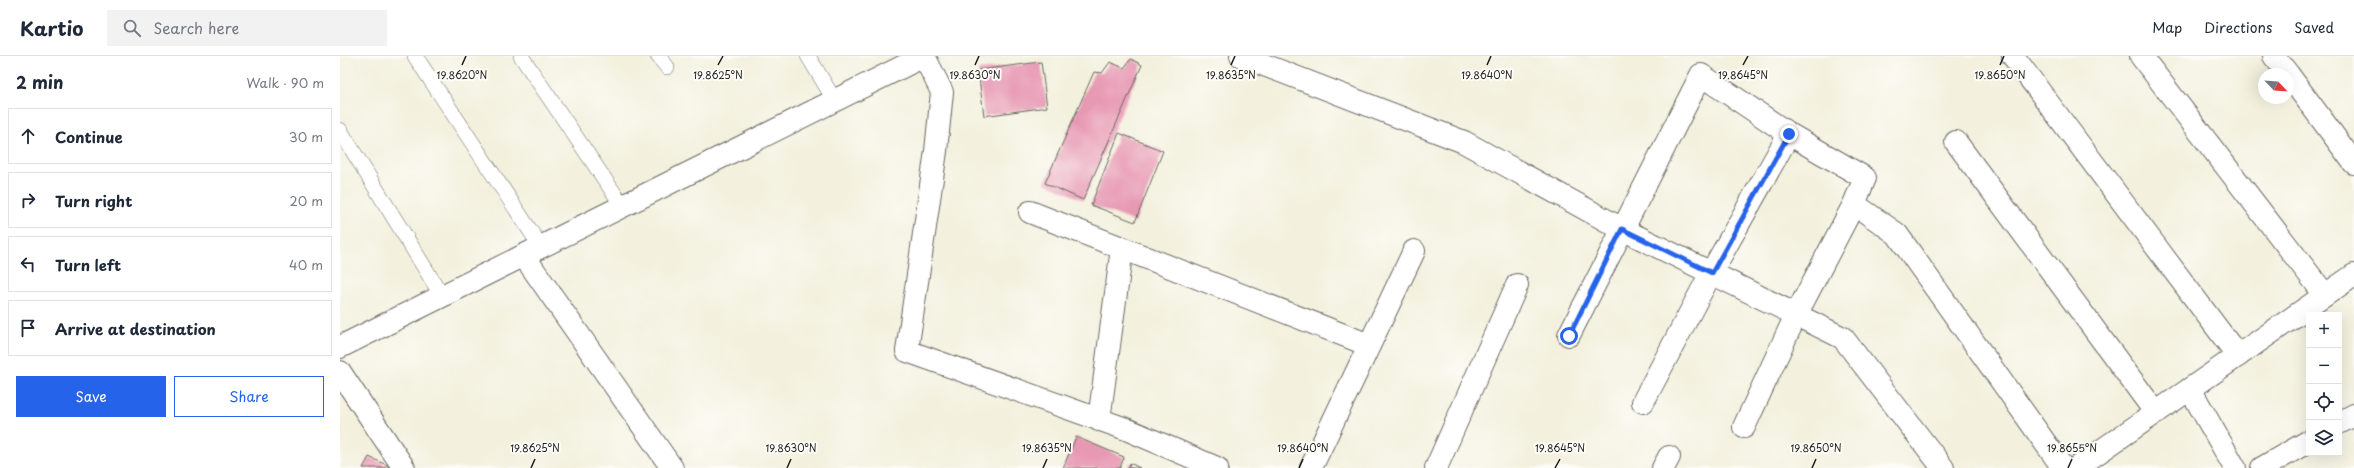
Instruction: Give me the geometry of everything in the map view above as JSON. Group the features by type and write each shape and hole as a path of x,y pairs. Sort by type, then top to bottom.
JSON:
{"street":[{"path":"340,347 622,205 924,56 942,92 936,152 907,351 1099,420 1217,468"},
{"path":"1241,56 1464,142 1622,229 1843,338 1943,468"},
{"path":"2013,56 2238,356"},
{"path":"2140,56 2325,295"},
{"path":"2274,56 2283,68"},
{"path":"1569,336 1701,75 1789,134 1865,178 1854,204 1796,315 1744,427"},
{"path":"2294,82 2354,163"},
{"path":"1644,402 1712,273 1789,134"},
{"path":"1956,142 2156,413"},
{"path":"1854,204 1897,234 2063,468"},
{"path":"1030,212 1369,344"},
{"path":"1099,420 1122,248"},
{"path":"532,251 672,468"},
{"path":"1311,468 1414,251"},
{"path":"2076,468 2354,275"},
{"path":"1436,468 1517,285"},
{"path":"341,375 404,468"},
{"path":"2190,389 2235,468"},
{"path":"2342,421 2354,415"},
{"path":"2262,468 2306,443"}],"lane":[{"path":"415,56 532,251"},
{"path":"521,56 622,205"},
{"path":"808,56 835,101"},
{"path":"340,130 442,296"}],"building":[{"path":"1131,59 1142,65 1083,200 1045,183 1094,72 1102,73 1110,62 1124,68"},
{"path":"1041,62 1047,107 984,116 978,70"},
{"path":"1119,133 1163,151 1135,222 1091,205"},
{"path":"1076,437 1124,457 1120,468 1063,468"},
{"path":"369,457 389,466 387,468 363,468"},
{"path":"1130,463 1140,468 1128,468"}],"route":[{"path":"1569,336 1622,229 1712,273 1789,134"}]}
